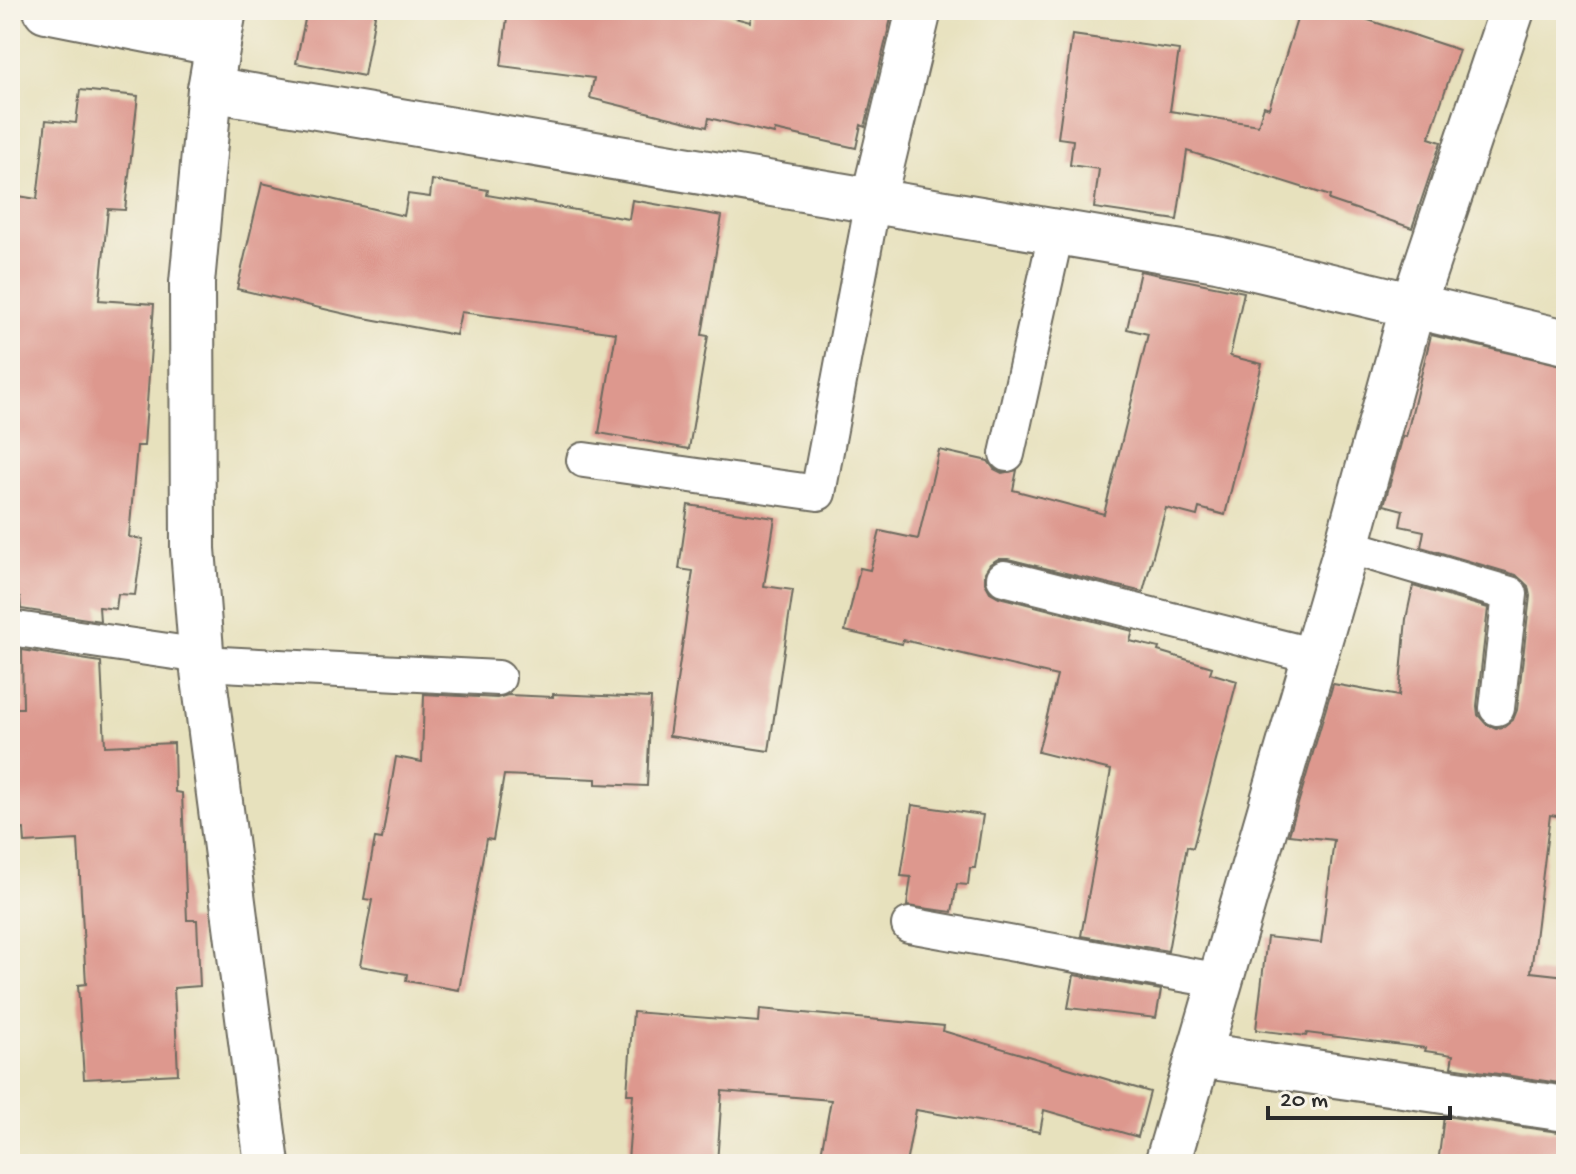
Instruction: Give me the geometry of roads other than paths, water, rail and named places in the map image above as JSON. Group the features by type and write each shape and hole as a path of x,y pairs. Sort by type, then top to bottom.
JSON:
{"street":[{"path":"46,10 221,27 210,89 192,283 193,549 202,659 267,1164"},
{"path":"873,201 919,10"},
{"path":"1167,1164 1347,546 1413,305 1512,10"},
{"path":"210,89 1217,259 1566,342"},
{"path":"1199,1055 1566,1109"}],"lane":[{"path":"584,460 818,493 873,201"},
{"path":"1007,454 1056,233"},
{"path":"1347,546 1510,594 1497,708"},
{"path":"1004,578 1315,656"},
{"path":"10,628 202,659 498,678"},
{"path":"909,925 1221,981"}]}
